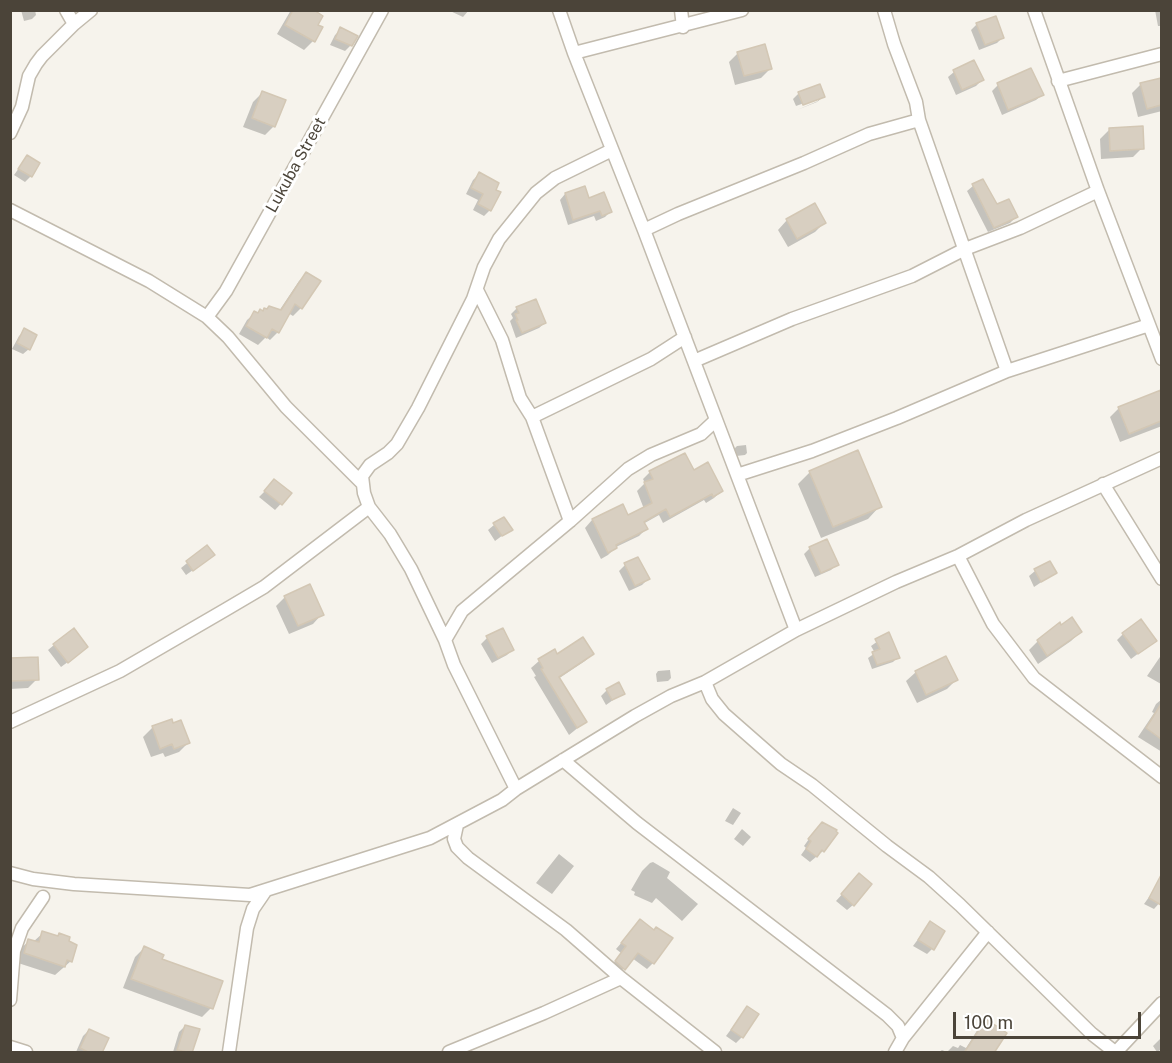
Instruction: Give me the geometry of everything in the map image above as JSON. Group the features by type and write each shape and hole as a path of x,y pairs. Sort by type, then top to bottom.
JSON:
{"street":[{"path":"66,10 74,24"},
{"path":"10,133 22,107 29,76 42,56 91,10"},
{"name":"Lukuba Street","path":"207,317 226,291 382,10"},
{"path":"559,10 796,630"},
{"path":"681,10 683,27"},
{"path":"574,53 683,27 742,10"},
{"path":"884,10 916,102 919,120 1007,371"},
{"path":"1034,10 1161,359"},
{"path":"1059,81 1161,54"},
{"path":"644,230 869,134 919,120"},
{"path":"516,789 454,665 445,640 411,569 390,534 369,507 362,476 370,465 397,444 418,408 477,290 484,267 499,239 536,193 555,178 612,150"},
{"path":"694,361 792,319 912,276 965,249 1020,228 1098,191"},
{"path":"10,210 149,281 207,317 228,338 286,407 363,484"},
{"path":"477,290 502,340 520,398 532,417 570,521"},
{"path":"737,475 812,451 1007,371 1149,325"},
{"path":"532,417 651,359 685,337"},
{"path":"445,640 462,611 570,521 628,469 651,455 701,434 717,420"},
{"path":"10,873 33,879 139,890 250,895 430,838 502,800 516,789 635,716 705,682 796,630 896,582 958,556 1026,520 1161,458"},
{"path":"1103,484 1161,579"},
{"path":"10,722 120,671 264,587 369,507"},
{"path":"958,556 993,624 1034,678 1161,777"},
{"path":"705,682 712,699 724,714 781,764 812,785 929,877 1092,1034 1115,1053 1161,1003"},
{"path":"690,688 712,699"},
{"path":"563,760 637,823 886,1015 898,1026 903,1038"},
{"path":"457,825 454,839 457,847 468,858 566,930 621,978 715,1053"},
{"path":"430,838 457,847"},
{"path":"229,1053 247,928 253,909 266,890"},
{"path":"10,1000 14,951 21,927 43,897"},
{"path":"895,1053 903,1038 988,932"},
{"path":"449,1053 544,1014 621,978"},
{"path":"10,1047 26,1053"}],"building":[{"path":"293,10 314,10 323,16 318,25 323,27 315,42 285,25"},
{"path":"996,16 1004,38 985,45 976,23"},
{"path":"340,27 358,36 352,46 335,39"},
{"path":"765,44 772,69 744,76 737,52"},
{"path":"974,60 984,80 962,90 953,70"},
{"path":"1031,68 1044,95 1008,110 997,83"},
{"path":"1161,78 1161,105 1147,109 1140,83"},
{"path":"820,84 825,97 803,105 798,92"},
{"path":"262,91 286,100 275,127 252,118"},
{"path":"1143,126 1144,149 1110,151 1109,128"},
{"path":"27,155 40,163 32,177 18,169"},
{"path":"479,172 499,183 496,190 501,192 491,211 478,204 483,194 471,188"},
{"path":"983,179 997,204 1009,199 1018,217 994,228 972,184"},
{"path":"585,186 589,198 604,192 612,212 602,216 600,211 573,220 565,193"},
{"path":"815,203 826,223 797,239 786,219"},
{"path":"306,272 321,281 302,309 295,304 279,333 272,329 267,338 246,326 254,311 258,313 260,309 263,311 269,306 281,310"},
{"path":"536,299 546,323 522,333 516,320 518,320 515,314 519,313 516,307"},
{"path":"24,328 37,335 30,350 17,343"},
{"path":"1161,390 1161,421 1129,434 1118,407"},
{"path":"858,450 882,507 833,527 809,471"},
{"path":"685,453 694,470 708,462 723,491 713,497 712,494 670,517 666,509 644,522 648,529 616,545 617,548 608,553 592,519 623,504 628,515 652,503 644,482 653,479 649,471"},
{"path":"274,479 292,493 282,505 264,491"},
{"path":"504,517 513,530 502,536 493,523"},
{"path":"827,539 839,565 821,573 809,547"},
{"path":"207,545 215,555 193,571 186,561"},
{"path":"638,557 650,579 635,586 624,563"},
{"path":"1050,561 1057,573 1041,582 1034,569"},
{"path":"310,584 324,615 298,626 284,596"},
{"path":"1072,617 1082,632 1047,656 1037,640 1060,622 1061,625"},
{"path":"1141,619 1157,641 1138,654 1122,633"},
{"path":"74,628 88,647 68,663 53,644"},
{"path":"503,628 514,650 498,658 486,636"},
{"path":"889,632 900,658 877,665 872,652 880,649 875,639"},
{"path":"583,637 594,654 559,677 587,722 577,728 541,669 543,668 538,659 555,649 557,654"},
{"path":"946,656 958,680 926,695 915,671"},
{"path":"38,657 39,680 10,681 10,658"},
{"path":"619,682 625,694 612,700 606,689"},
{"path":"1161,704 1161,739 1146,728"},
{"path":"172,719 173,723 181,720 190,743 174,749 172,744 160,749 152,726"},
{"path":"822,822 837,830 838,833 824,852 822,850 817,857 806,849 811,841 808,839"},
{"path":"859,873 872,884 854,906 841,894"},
{"path":"1161,875 1161,905 1149,898"},
{"path":"640,919 654,930 656,927 673,938 654,964 638,953 625,970 615,961 626,946 621,943"},
{"path":"930,921 945,931 934,950 918,940"},
{"path":"42,931 70,937 69,941 77,945 72,962 67,960 65,967 24,953 28,939 39,942"},
{"path":"144,946 164,955 162,959 223,981 213,1009 131,979"},
{"path":"747,1006 759,1014 743,1038 731,1030"},
{"path":"986,1019 1007,1033 994,1053 964,1053"},
{"path":"185,1025 200,1029 192,1053 177,1050"},
{"path":"89,1029 109,1038 102,1053 90,1053 80,1048"}]}
